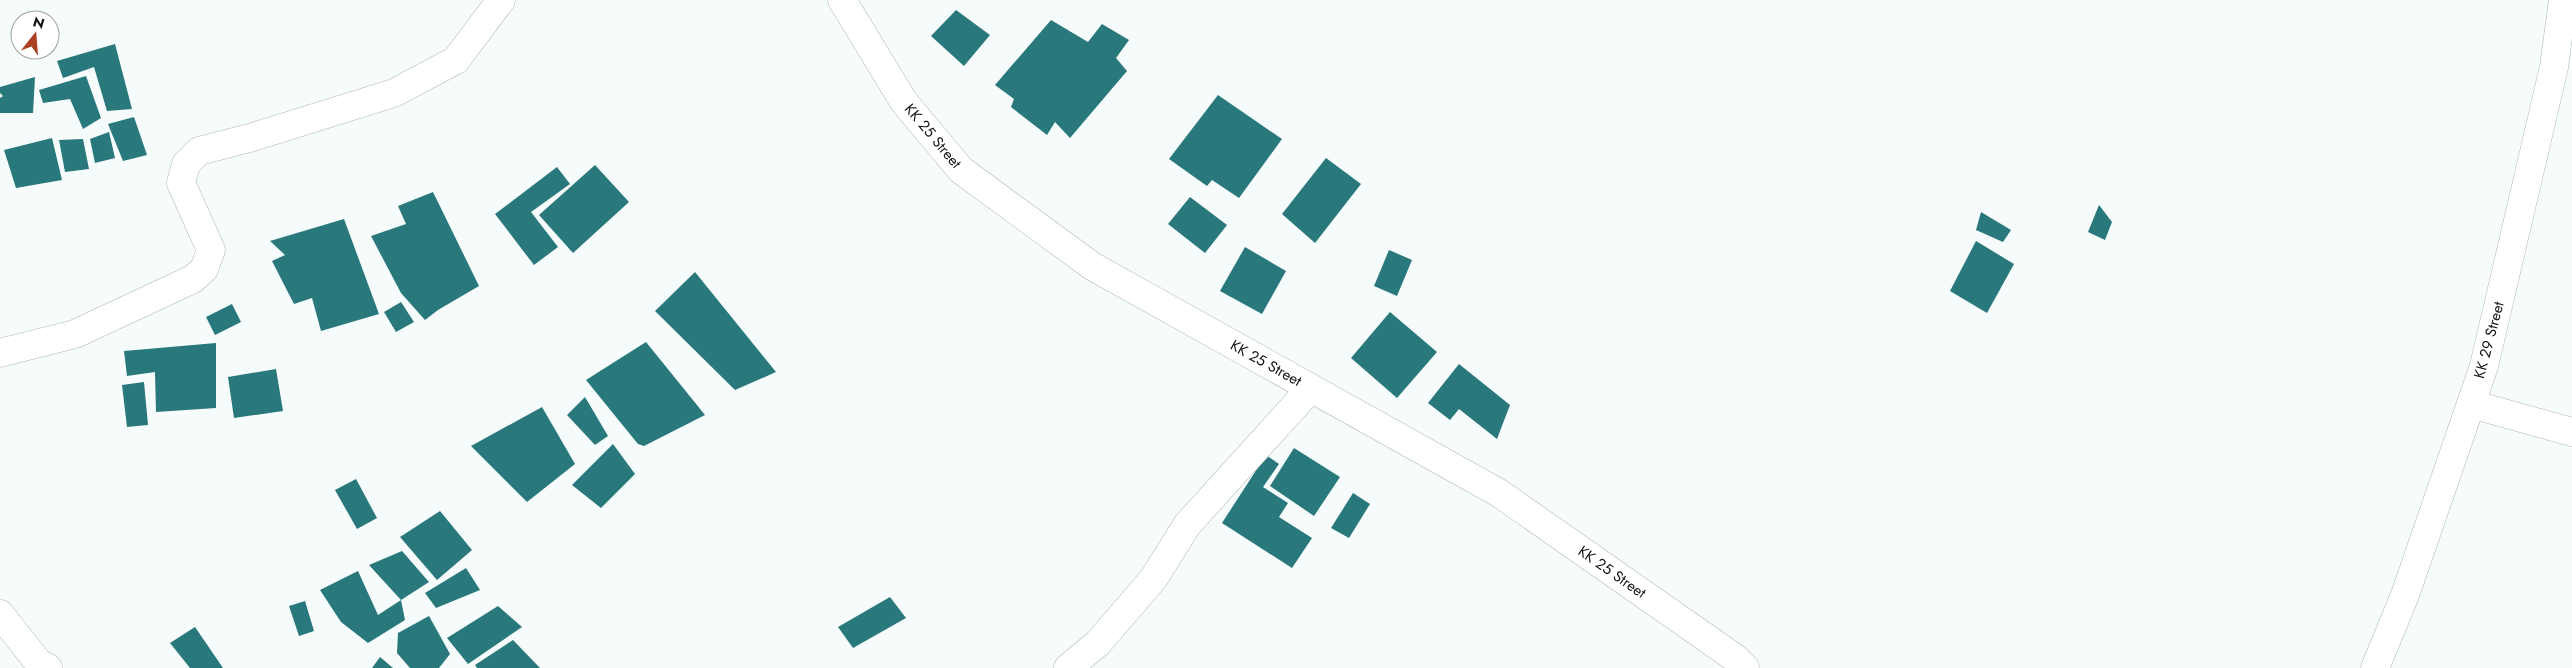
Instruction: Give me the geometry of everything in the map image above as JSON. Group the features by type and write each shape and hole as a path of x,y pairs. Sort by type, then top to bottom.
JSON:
{"street":[{"path":"0,353 75,334 193,279 204,269 211,250 181,183 186,164 199,151 254,137 394,93 456,60 501,0"},
{"name":"KK 25 Street","path":"842,0 904,102 961,170 1092,266 1498,493 1735,658 1745,668"},
{"name":"KK 29 Street","path":"2375,668 2405,595 2484,366 2554,67 2563,0"},
{"path":"1068,668 1098,643 1154,578 1187,525 1311,388"},
{"path":"2471,404 2572,432"},
{"path":"0,614 38,662 48,668"}],"building":[{"path":"956,10 990,35 964,66 931,36"},
{"path":"1051,20 1088,42 1102,24 1129,40 1116,58 1127,71 1070,138 1055,122 1047,135 1011,107 1014,99 995,85"},
{"path":"115,44 132,109 107,111 94,67 63,78 57,61"},
{"path":"86,76 101,118 83,129 70,99 43,103 39,90"},
{"path":"35,77 33,113 0,113 0,98 3,96 0,93 0,87"},
{"path":"1218,95 1282,139 1239,198 1212,180 1207,186 1169,159"},
{"path":"134,117 147,155 123,161 108,124"},
{"path":"109,132 115,158 95,163 90,139"},
{"path":"52,138 62,180 16,188 4,150"},
{"path":"83,139 89,169 65,172 59,140"},
{"path":"1326,158 1361,184 1315,243 1282,214"},
{"path":"595,165 629,202 573,253 539,215"},
{"path":"557,167 570,184 531,212 558,247 534,265 495,214"},
{"path":"433,192 479,286 438,310 425,320 401,293 371,236 406,224 398,206"},
{"path":"1190,197 1227,225 1205,253 1168,224"},
{"path":"2099,205 2112,222 2105,240 2088,232"},
{"path":"1981,212 2011,230 2003,242 1976,230"},
{"path":"344,219 379,314 321,331 312,298 294,304 272,261 285,255 270,241"},
{"path":"1976,241 2014,264 1987,313 1950,291"},
{"path":"1245,247 1286,271 1262,314 1220,291"},
{"path":"1389,250 1412,260 1397,296 1374,286"},
{"path":"695,272 776,372 735,390 655,311"},
{"path":"401,302 414,322 396,332 384,312"},
{"path":"232,304 241,322 215,335 206,317"},
{"path":"1390,312 1437,352 1397,398 1351,358"},
{"path":"646,342 705,415 644,446 638,444 586,380"},
{"path":"216,343 216,408 156,412 155,372 127,376 124,351"},
{"path":"1459,364 1510,405 1497,439 1459,409 1450,420 1428,403"},
{"path":"276,369 283,411 234,418 228,377"},
{"path":"144,382 148,425 127,427 122,385"},
{"path":"585,397 608,436 595,445 567,415"},
{"path":"542,407 575,464 527,502 471,446"},
{"path":"613,444 635,474 601,508 572,485"},
{"path":"1294,448 1340,477 1314,516 1270,486"},
{"path":"1266,455 1279,464 1263,487 1288,503 1279,517 1312,538 1292,568 1222,523"},
{"path":"356,479 377,518 357,529 335,490"},
{"path":"1353,493 1370,504 1349,538 1331,528"},
{"path":"440,511 472,550 437,580 400,537"},
{"path":"402,551 429,582 401,600 369,565"},
{"path":"466,568 480,590 436,608 425,593"},
{"path":"358,571 378,615 401,600 405,620 368,643 341,622 320,590"},
{"path":"890,597 906,618 853,648 838,627"},
{"path":"305,601 314,631 299,636 289,606"},
{"path":"498,606 522,627 468,664 447,638"},
{"path":"429,616 450,654 439,668 410,668 397,653 398,633"},
{"path":"195,627 223,668 190,668 170,643"},
{"path":"513,640 540,668 477,668 475,665"},
{"path":"380,657 393,668 372,668"}]}
